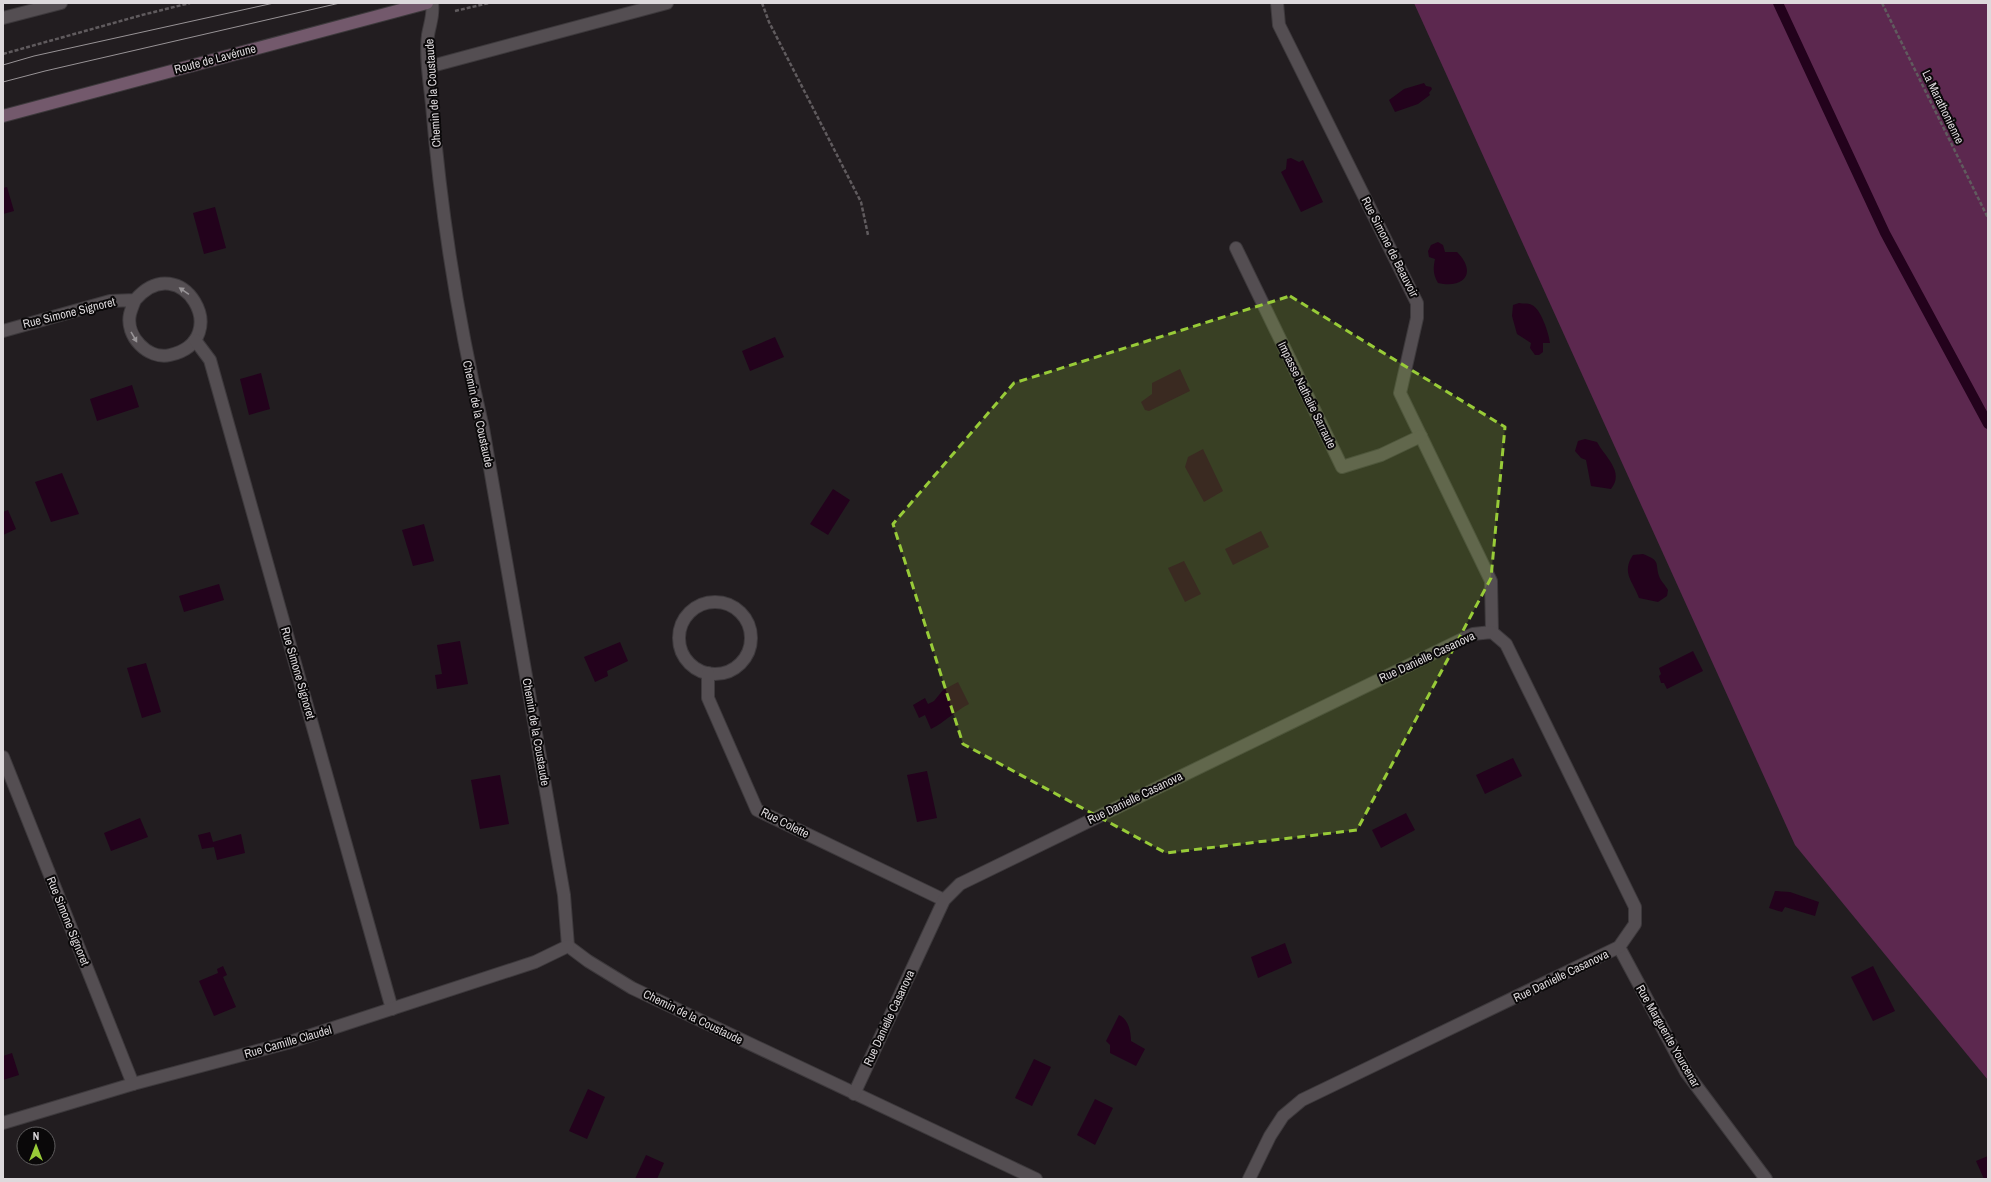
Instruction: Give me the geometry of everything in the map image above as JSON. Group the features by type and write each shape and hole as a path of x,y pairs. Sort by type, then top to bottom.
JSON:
{"main road":[{"name":"Route de Lavérune","path":"3,116 427,3"}],"street":[{"path":"3,18 61,3"},
{"name":"Chemin de la Coustaude","path":"432,3 434,13 428,36 428,68 444,219 465,352 483,428 564,895 568,946 588,961 632,988 1036,1179"},
{"path":"428,68 667,3"},
{"name":"Rue Simone de Beauvoir","path":"1277,3 1279,25 1417,303 1417,318 1400,392 1491,581 1492,632"},
{"name":"Impasse Nathalie Sarraute","path":"1236,248 1342,467 1380,455 1421,436"},
{"path":"135,300 142,292 153,286 164,284 175,285 185,290 193,297 199,307 201,318 200,330 195,340"},
{"name":"Rue Simone Signoret","path":"3,330 110,301 135,300 129,315 130,331 139,345 152,354 168,356 184,351 195,340 210,360 392,1010"},
{"path":"715,602 727,604 737,609 746,618 750,629 750,647 741,662 732,670 720,673 708,673 692,665 682,652 679,640 680,628 685,618 693,608 704,603 715,602"},
{"name":"Rue Danielle Casanova","path":"854,1094 944,900 960,884 1466,637 1473,634 1492,632 1506,644 1635,907 1635,924 1619,948 1302,1100 1283,1116 1270,1136 1249,1179"},
{"name":"Rue Colette","path":"708,673 708,698 757,810 944,900"},
{"name":"Rue Simone Signoret","path":"3,757 133,1084"},
{"name":"Rue Camille Claudel","path":"3,1123 133,1084 287,1043 392,1010 535,962 568,946"},
{"name":"Rue Marguerite Yourcenar","path":"1619,948 1686,1072 1766,1179"}],"path":[{"path":"3,54 190,3"},
{"path":"762,3 769,22 861,202 868,235"},
{"name":"La Marathonienne","path":"1882,3 1988,218"}],"highlighted area":[{"path":"1290,296 1505,427 1491,578 1357,830 1166,853 963,744 893,524 1014,383"}],"shaded area":[{"path":"1414,3 1988,3 1988,1080 1795,845"},
{"path":"1424,83 1432,89 1429,93 1430,95 1418,104 1395,112 1389,100 1404,89"},
{"path":"1291,158 1299,162 1303,160 1323,202 1301,212 1281,172 1286,169 1287,159"},
{"path":"7,187 14,211 3,214 3,188"},
{"path":"215,207 226,248 204,254 193,213"},
{"path":"1438,242 1443,245 1445,252 1457,252 1463,259 1466,266 1467,272 1465,277 1455,284 1438,283 1435,277 1435,259 1429,257 1428,251 1431,245"},
{"path":"1519,303 1531,304 1535,307 1544,322 1550,343 1543,343 1543,352 1539,355 1535,355 1530,348 1531,343 1517,334 1512,316 1513,305"},
{"path":"775,337 784,357 750,371 742,351"},
{"path":"1180,369 1190,391 1149,411 1145,410 1141,402 1152,394 1152,383"},
{"path":"261,373 270,409 249,415 240,379"},
{"path":"132,385 139,407 97,421 90,399"},
{"path":"1585,439 1597,442 1612,465 1616,477 1615,483 1611,489 1591,486 1586,460 1581,458 1575,451 1578,441"},
{"path":"1203,449 1223,491 1204,502 1185,467 1188,457"},
{"path":"62,473 79,514 51,522 35,482"},
{"path":"833,489 850,500 828,535 810,524"},
{"path":"8,510 16,529 3,535 3,512"},
{"path":"424,524 434,561 413,566 402,530"},
{"path":"1261,531 1269,547 1233,565 1225,549"},
{"path":"1643,554 1649,556 1655,561 1660,578 1668,590 1667,596 1658,602 1639,598 1629,577 1628,567 1633,555"},
{"path":"1184,561 1201,594 1185,602 1168,568"},
{"path":"219,584 224,600 184,612 179,596"},
{"path":"460,641 468,684 437,689 435,675 442,674 437,645"},
{"path":"620,642 628,661 607,671 608,676 595,682 584,657"},
{"path":"1693,651 1703,671 1667,689 1664,683 1661,683 1659,668"},
{"path":"146,663 161,712 142,718 127,668"},
{"path":"958,682 969,704 931,729 925,715 919,718 913,705 925,698 928,704 934,701 943,690"},
{"path":"1513,758 1522,776 1485,794 1476,775"},
{"path":"927,771 937,818 917,822 907,775"},
{"path":"500,775 509,824 480,829 471,780"},
{"path":"1406,813 1415,830 1381,848 1372,830"},
{"path":"140,818 148,837 111,851 104,833"},
{"path":"210,832 213,842 241,834 245,853 217,860 214,847 202,849 198,835"},
{"path":"1775,891 1790,892 1819,902 1815,916 1785,907 1782,912 1769,908"},
{"path":"1285,943 1292,963 1258,978 1251,957"},
{"path":"223,966 227,975 223,977 236,1007 214,1016 199,981 218,973 217,969"},
{"path":"1873,966 1895,1011 1873,1021 1851,977"},
{"path":"1119,1015 1125,1019 1131,1041 1145,1049 1136,1066 1110,1053 1110,1045 1106,1041"},
{"path":"12,1053 19,1075 3,1080 3,1056"},
{"path":"1034,1059 1051,1067 1032,1106 1015,1098"},
{"path":"588,1089 605,1097 587,1139 569,1131"},
{"path":"1095,1099 1113,1108 1095,1145 1077,1135"},
{"path":"646,1155 664,1163 657,1179 635,1179"},
{"path":"1988,1156 1988,1179 1984,1179 1976,1161"}],"waterway":[{"path":"1778,3 1885,233 1988,424"}],"tram line":[{"path":"3,65 34,56 274,3"},
{"path":"3,82 340,3"}]}
